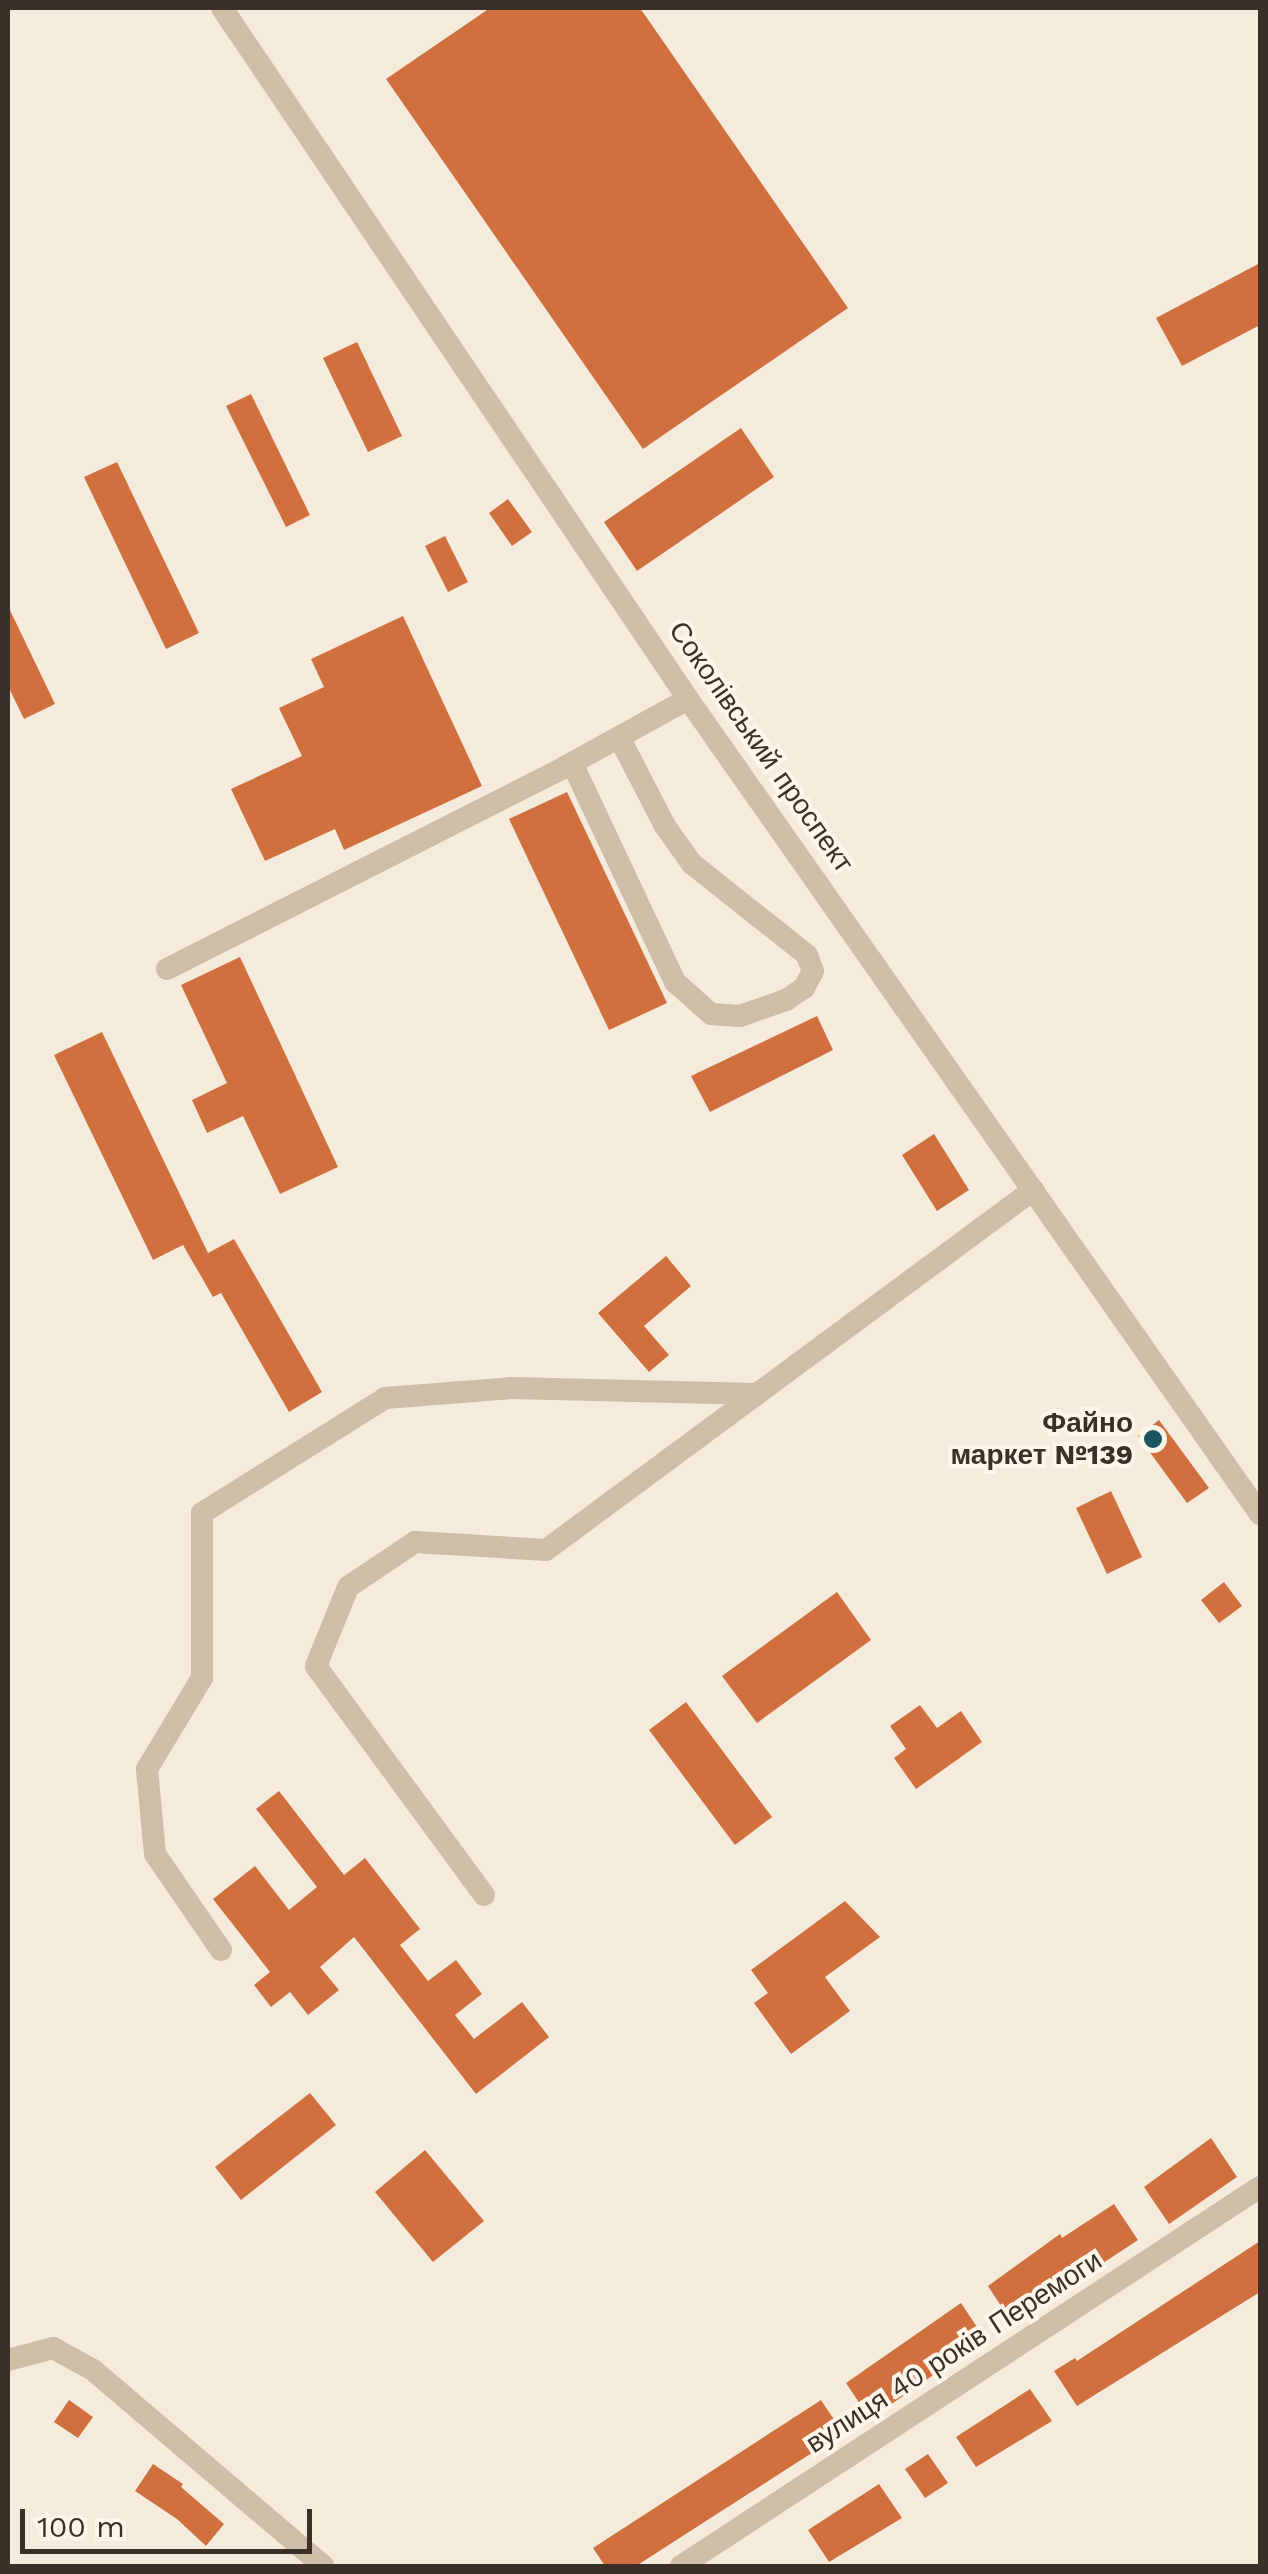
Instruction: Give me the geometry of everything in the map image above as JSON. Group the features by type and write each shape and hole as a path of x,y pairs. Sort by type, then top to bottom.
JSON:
{"street":[{"name":"Соколівський проспект","path":"222,8 688,698 1260,1514"},
{"path":"167,969 572,763 688,698"},
{"path":"572,763 674,982 711,1014 740,1016 786,1000 804,988 813,971 807,955 692,864 665,826 619,736"},
{"path":"484,1895 316,1666 348,1587 415,1542 546,1550 1033,1190"},
{"path":"221,1950 155,1854 147,1769 202,1678 202,1513 384,1398 512,1388 756,1394"},
{"name":"вулиця 40 років Перемоги","path":"681,2566 1260,2187"},
{"path":"8,2360 53,2348 93,2370 323,2566"}],"building":[{"path":"490,8 640,8 848,308 643,449 386,79"},
{"path":"1260,263 1260,325 1182,366 1156,318"},
{"path":"357,342 402,436 368,452 323,358"},
{"path":"251,394 310,515 286,527 226,406"},
{"path":"741,428 774,477 637,571 604,522"},
{"path":"117,462 199,633 166,649 84,477"},
{"path":"508,499 532,532 512,546 489,513"},
{"path":"445,536 468,582 448,592 425,546"},
{"path":"8,606 55,704 24,719 8,686"},
{"path":"403,616 482,786 344,850 335,829 265,861 231,789 302,756 279,708 324,687 311,659"},
{"path":"567,792 667,1003 609,1030 509,819"},
{"path":"240,957 338,1167 280,1194 243,1116 207,1133 192,1100 227,1083 181,985"},
{"path":"817,1016 833,1050 710,1112 691,1076"},
{"path":"102,1032 208,1253 234,1239 322,1392 289,1412 221,1293 213,1297 183,1245 153,1260 54,1055"},
{"path":"934,1134 969,1190 937,1211 902,1155"},
{"path":"666,1256 691,1286 644,1326 669,1355 649,1372 598,1313"},
{"path":"1159,1420 1209,1488 1187,1503 1138,1436"},
{"path":"1111,1491 1142,1557 1107,1574 1076,1508"},
{"path":"1224,1582 1242,1606 1219,1623 1201,1600"},
{"path":"837,1592 871,1640 757,1723 722,1676"},
{"path":"686,1702 772,1817 735,1845 649,1730"},
{"path":"920,1705 937,1728 961,1711 982,1742 916,1789 894,1758 906,1749 890,1726"},
{"path":"279,1791 344,1875 365,1858 420,1929 400,1945 428,1981 456,1960 482,1994 455,2015 474,2039 522,2002 549,2037 476,2094 354,1937 320,1967 339,1990 308,2015 290,1992 271,2007 254,1985 270,1972 213,1899 255,1866 289,1910 317,1887 256,1809"},
{"path":"845,1901 880,1937 825,1977 850,2011 791,2054 754,2003 768,1993 751,1970"},
{"path":"310,2093 336,2125 241,2200 215,2167"},
{"path":"1211,2138 1237,2177 1169,2224 1144,2187"},
{"path":"425,2150 484,2221 433,2262 375,2192"},
{"path":"1114,2204 1138,2240 1012,2323 988,2286 1060,2234 1062,2238"},
{"path":"1260,2241 1260,2292 1077,2406 1054,2371 1075,2358 1077,2361"},
{"path":"961,2303 985,2339 870,2419 846,2383"},
{"path":"1030,2389 1052,2421 976,2467 956,2437"},
{"path":"69,2400 93,2417 78,2438 54,2422"},
{"path":"821,2400 843,2433 636,2566 605,2566 593,2548"},
{"path":"928,2454 948,2483 925,2498 905,2469"},
{"path":"153,2464 183,2484 181,2487 224,2524 206,2546 177,2519 135,2491"},
{"path":"879,2484 902,2518 829,2562 808,2530"}],"place":[{"name":"Файно маркет №139","path":"1153,1439"}]}
